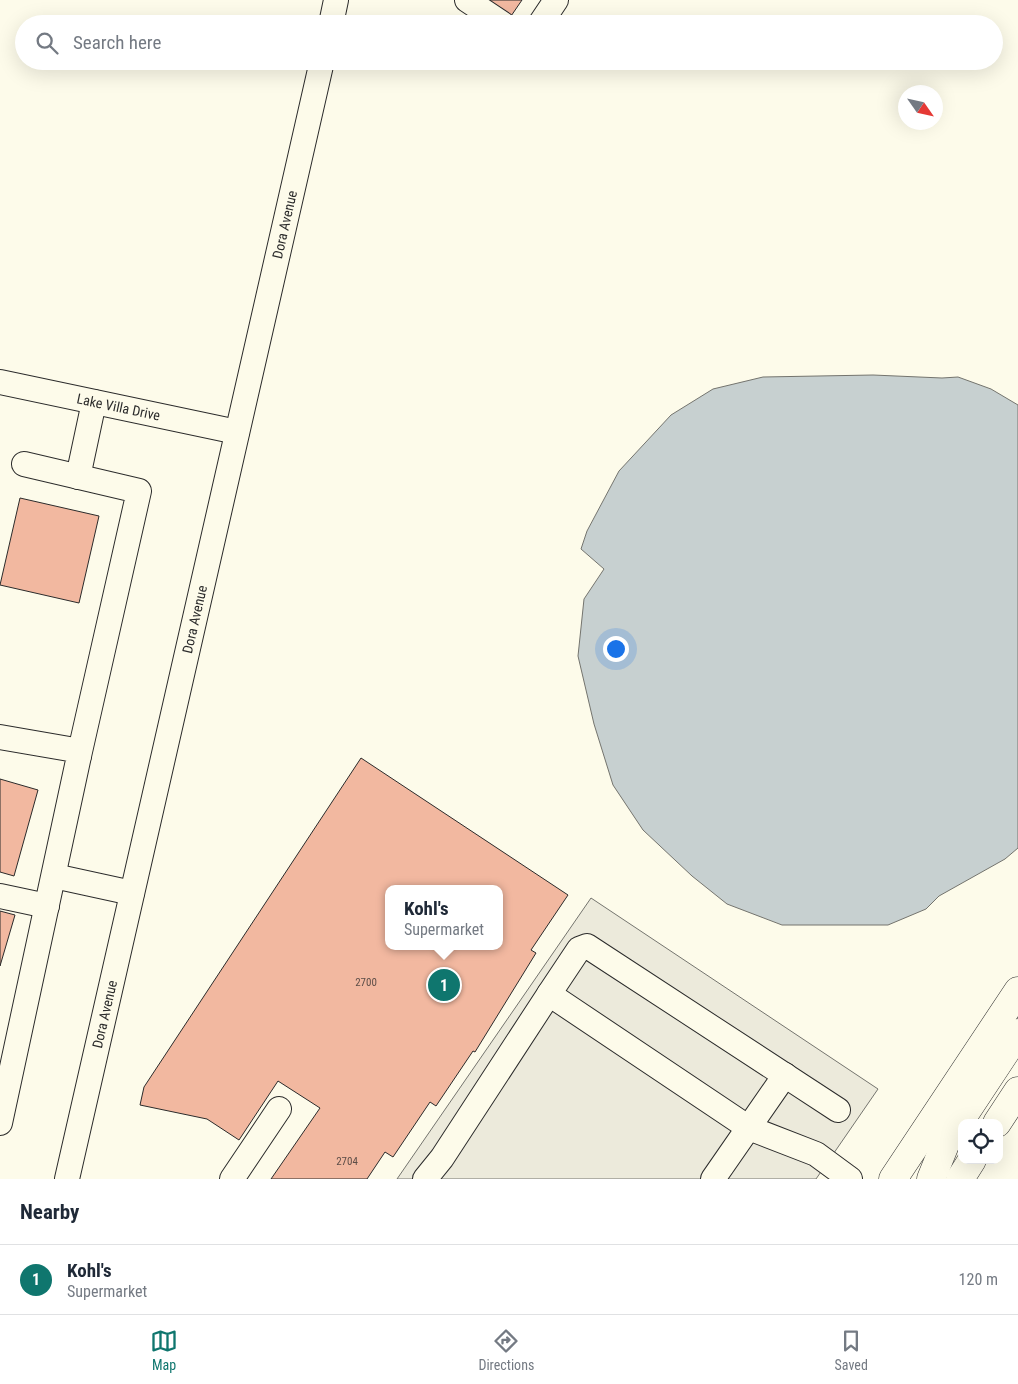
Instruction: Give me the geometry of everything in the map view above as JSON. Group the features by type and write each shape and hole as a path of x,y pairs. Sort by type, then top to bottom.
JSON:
{"main road":[{"path":"893,1179 1018,991"},
{"path":"931,1179 946,1142 1018,1033"},
{"path":"1000,1119 1018,1092"},
{"path":"960,1179 969,1164"}],"street":[{"path":"333,15 336,0"},
{"path":"467,0 490,15"},
{"path":"546,15 556,0"},
{"name":"Dora Avenue","path":"67,1179 320,70"},
{"name":"Lake Villa Drive","path":"0,382 237,432"},
{"path":"78,477 94,402"},
{"path":"0,1123 79,756 139,491 24,464"},
{"path":"0,737 75,750 79,756"},
{"path":"54,876 132,893"},
{"path":"0,896 47,906"},
{"path":"425,1179 442,1158 579,949 587,946 838,1110"},
{"path":"549,994 749,1128 816,1154 850,1179"},
{"path":"713,1179 785,1075"},
{"path":"232,1179 279,1110"}],"shaded area":[{"path":"873,375 958,377 991,389 1018,405 1018,848 1005,859 939,896 926,909 888,925 782,925 727,904 692,876 643,830 613,785 594,724 578,656 584,599 604,569 581,549 587,531 619,471 671,415 713,389 763,377"},
{"path":"591,898 878,1089 816,1179 397,1179"}],"building":[{"path":"481,0 522,0 512,15 503,15"},
{"path":"20,498 99,516 79,603 0,585"},
{"path":"361,758 568,895 531,950 536,953 475,1052 473,1051 436,1106 430,1102 393,1157 385,1152 367,1179 271,1179 320,1108 278,1081 239,1140 207,1119 140,1105 144,1087"},
{"path":"0,779 38,790 14,876 0,872"},
{"path":"0,911 15,915 0,966"}],"place":[{"name":"Kohl's","path":"444,985"}]}
